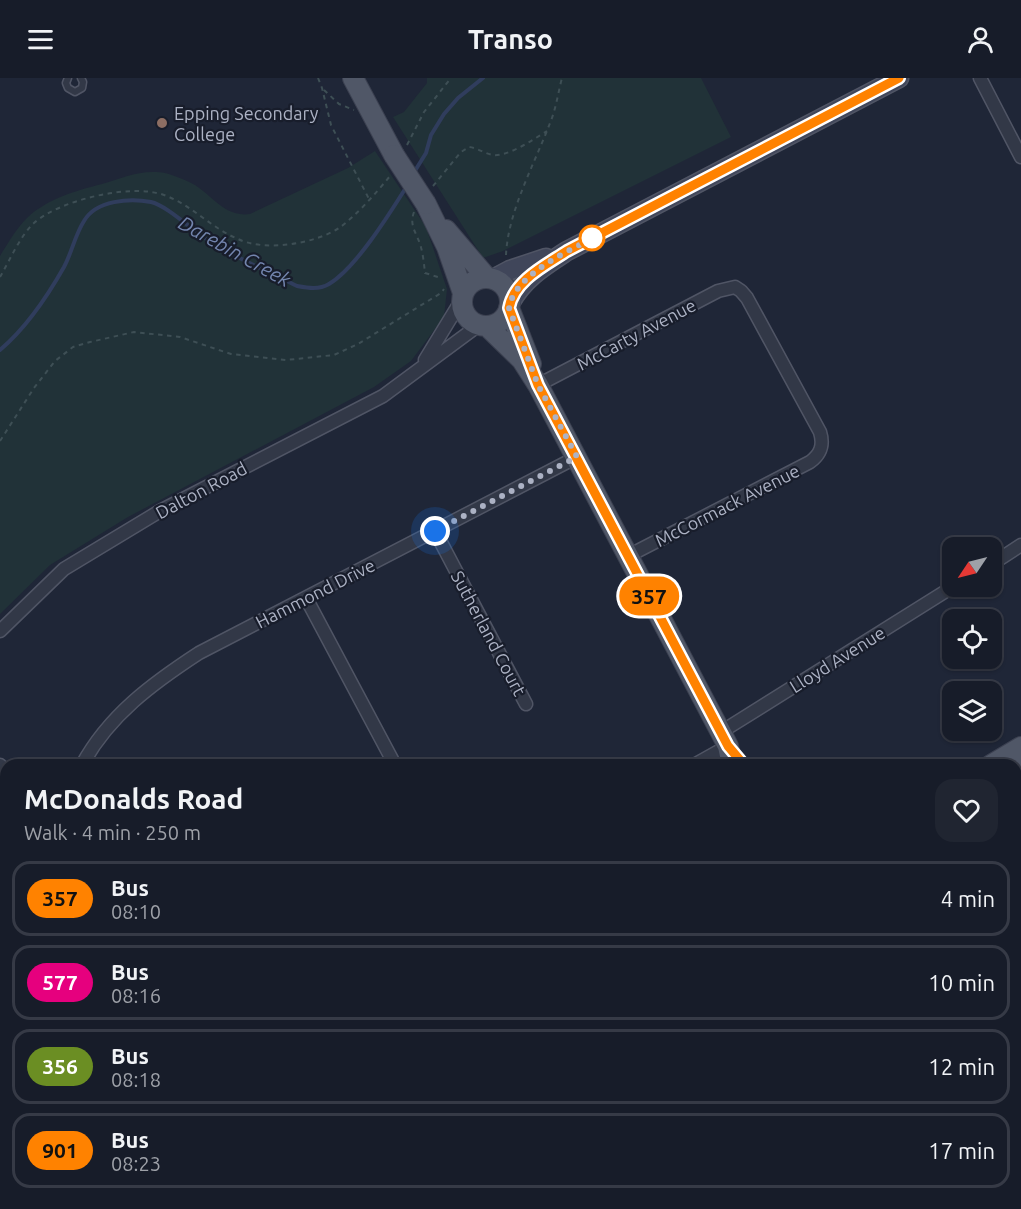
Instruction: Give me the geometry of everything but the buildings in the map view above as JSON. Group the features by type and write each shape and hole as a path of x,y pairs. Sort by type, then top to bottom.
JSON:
{"main road":[{"path":"353,78 447,247 457,294 466,316 483,326 522,360 538,385 727,748 738,759"},
{"path":"423,201 506,288 509,306 538,385"},
{"path":"457,294 473,282 497,276"},
{"path":"483,326 501,321 509,306"},
{"path":"1001,759 1021,747"}],"street":[{"path":"509,306 519,288 532,274 567,251 899,78"},
{"path":"980,78 1021,157"},
{"path":"497,276 567,251"},
{"name":"McCarty Avenue","path":"538,385 718,291 735,287 747,298 820,432 823,440 822,449"},
{"name":"Dalton Road","path":"417,371 457,294"},
{"name":"Dalton Road","path":"0,631 64,569 160,511 383,396 483,326"},
{"name":"McCormack Avenue","path":"628,556 810,462 822,449"},
{"name":"Hammond Drive","path":"86,759 111,722 172,670 217,643 577,457"},
{"name":"Sutherland Court","path":"435,531 526,704"},
{"path":"1002,557 1021,545"},
{"name":"Lloyd Avenue","path":"706,759 727,748 942,595"},
{"path":"306,598 392,759"}],"lane":[{"path":"68,78 66,83 68,88 75,92 82,88 81,78"}],"path":[{"path":"318,78 331,125 369,199"},
{"path":"0,277 34,224 54,211 88,198 128,190 147,190 180,202 238,240 254,244 270,246 322,236 340,227 369,199 397,160 424,112 451,78"},
{"path":"497,276 506,261 509,237 528,176 547,132 562,78"},
{"path":"322,88 339,104 352,110 357,109"},
{"path":"445,280 425,273 420,245 412,227 411,219 423,201 461,152 469,147 479,148 493,155 508,152 547,132"},
{"path":"0,441 40,379 55,361 73,347 111,335 134,332 180,337 231,354 286,360 334,355 376,333 441,293 457,294"}],"shaded area":[{"path":"427,78 701,78 731,137 503,251 483,258 393,117 404,112 427,83"},
{"path":"375,151 426,227 447,289 444,317 411,361 374,387 128,517 50,565 0,614 0,256 19,227 35,211 62,196 149,172 164,173 180,178 195,185 224,208 240,214 250,214 348,168"}],"waterway":[{"name":"Darebin Creek","path":"413,174 426,153 431,135 444,114 458,98 483,78"},
{"name":"Darebin Creek","path":"0,350 27,322 50,290 64,267 78,232 89,214 105,205 133,200 157,204 208,240 241,259 297,286 317,288 329,284 350,266 372,239 407,186"}],"bus line":[{"name":"357","path":"741,759 728,746 538,385 509,308 510,303 519,288 532,274 567,251 899,78"}],"place":[{"name":"Epping Secondary College","path":"162,123"}],"route":[{"path":"435,531 577,457 538,385 509,308 519,288 532,274 567,251 597,236 592,238"}]}
